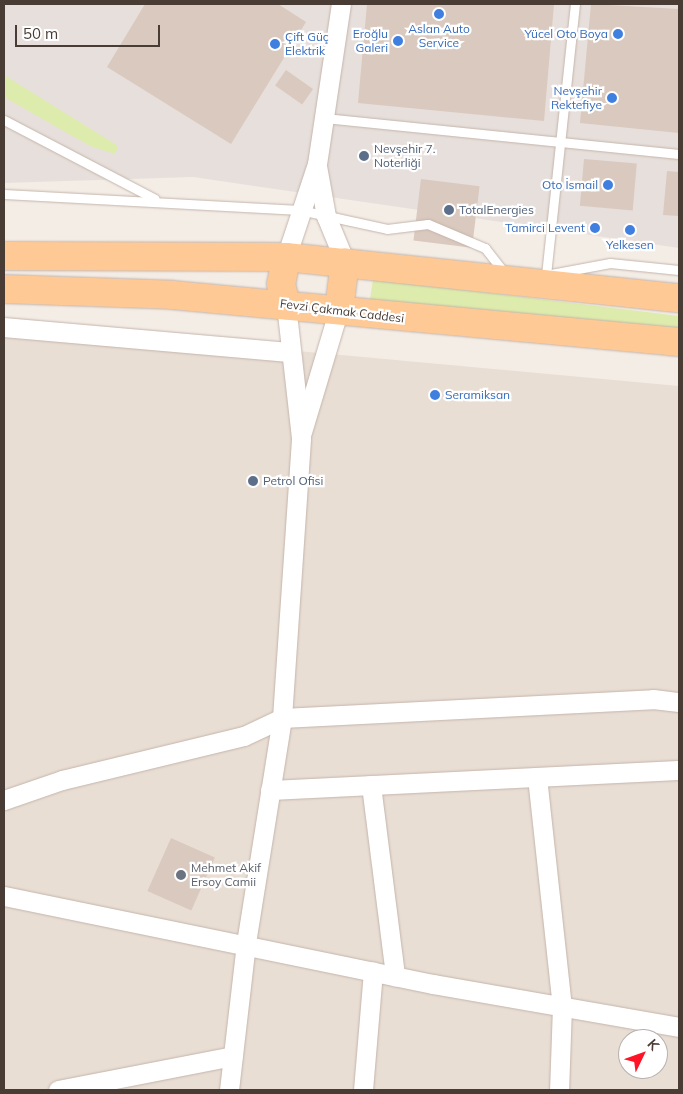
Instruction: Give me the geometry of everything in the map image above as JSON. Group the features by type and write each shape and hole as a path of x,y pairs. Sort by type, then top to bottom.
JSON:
{"main road":[{"path":"4,256 286,257 345,262 511,282 679,298"},
{"path":"286,257 281,284 286,305"},
{"path":"340,309 345,262"},
{"name":"Fevzi Çakmak Caddesi","path":"4,289 172,295 340,309 378,317 679,342"}],"street":[{"path":"286,257 300,210 317,164 338,5"},
{"path":"317,164 326,216 345,262"},
{"path":"228,1090 246,943 282,718 300,438 288,352 286,305"},
{"path":"300,438 340,309"},
{"path":"4,327 288,352"},
{"path":"4,800 62,780 244,736 282,718 653,699 679,702"},
{"path":"270,790 679,770"},
{"path":"537,777 562,1006 559,1090"},
{"path":"371,785 395,976"},
{"path":"4,896 246,943 395,976 679,1027"},
{"path":"363,1090 373,971"},
{"path":"68,1089 232,1056"}],"lane":[{"path":"546,275 575,4"},
{"path":"324,118 679,154"},
{"path":"4,120 157,200"},
{"path":"4,194 157,200 300,210 387,229 428,224 486,248 511,282 610,263 679,270"}],"shaded area":[{"path":"4,4 679,4 679,248 193,177 4,183"},
{"path":"101,333 679,386 679,1090 4,1090 4,337"}],"green space":[{"path":"4,75 118,146 115,154 90,146 4,97"},
{"path":"373,279 679,316 679,333 369,306"}],"building":[{"path":"145,4 278,4 306,22 231,144 107,67"},
{"path":"367,4 554,4 544,121 358,103"},
{"path":"591,4 679,9 679,133 580,123"},
{"path":"286,70 313,89 302,104 275,86"},
{"name":"Oto İsmail","path":"584,159 637,164 633,210 580,206"},
{"path":"667,171 679,172 679,216 663,215"},
{"path":"421,179 480,186 472,248 413,241"},
{"name":"Mehmet Akif Ersoy Camii","path":"171,838 215,858 191,911 147,891"}],"place":[{"name":"Aslan Auto Service","path":"439,14"},
{"name":"Yücel Oto Boya","path":"618,34"},
{"name":"Eroğlu Galeri","path":"398,41"},
{"name":"Çift Güç Elektrik","path":"275,44"},
{"name":"Nevşehir Rektefiye","path":"612,98"},
{"name":"Nevşehir 7. Noterliği","path":"364,156"},
{"name":"Oto İsmail","path":"608,185"},
{"name":"TotalEnergies","path":"449,210"},
{"name":"Tamirci Levent","path":"595,228"},
{"name":"Yelkesen","path":"630,230"},
{"name":"Seramiksan","path":"435,395"},
{"name":"Petrol Ofisi","path":"253,481"},
{"name":"Mehmet Akif Ersoy Camii","path":"181,875"}]}
